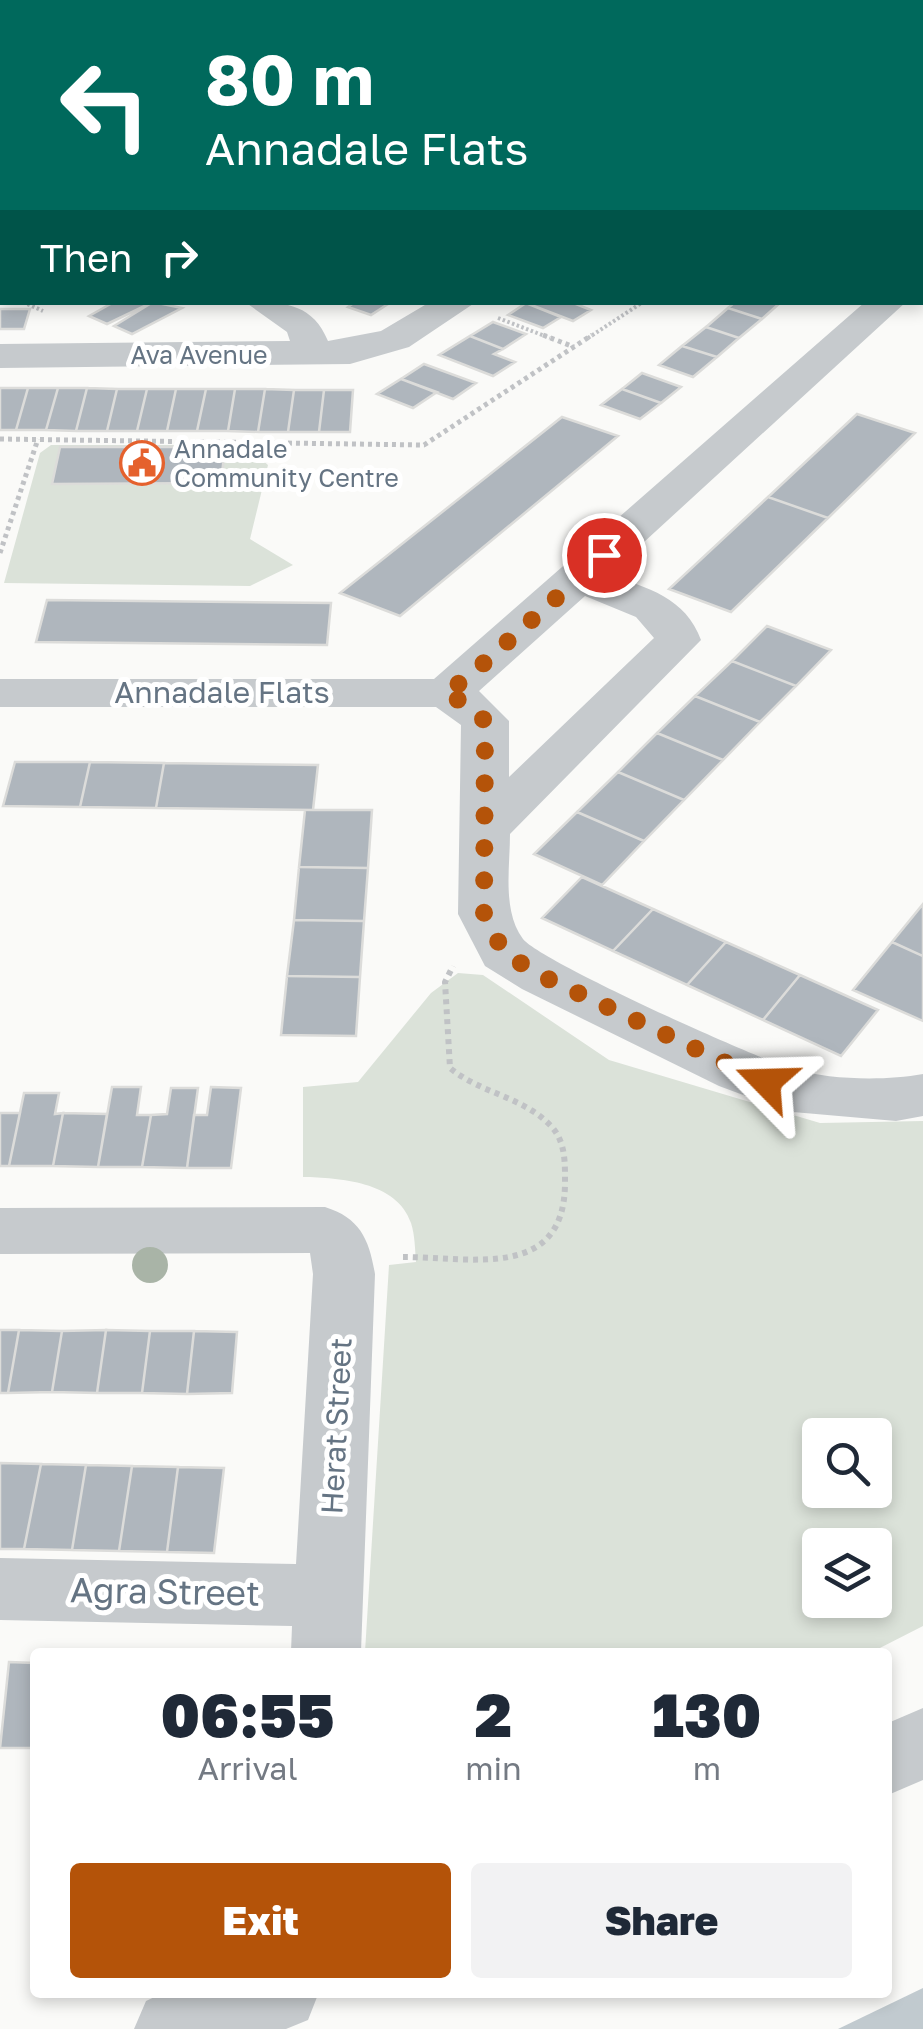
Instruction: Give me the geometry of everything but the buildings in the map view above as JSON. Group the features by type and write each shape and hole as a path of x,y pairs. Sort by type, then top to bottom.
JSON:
{"street":[{"path":"268,305 303,326 312,339 315,355"},
{"path":"885,305 444,693 467,704 485,721 484,914 504,953 542,976 739,1072 793,1091 896,1100 923,1094"},
{"name":"Ava Avenue","path":"0,356 315,355 370,349 475,309"},
{"path":"484,830 678,640 676,628 664,615 576,579"},
{"name":"Annadale Flats","path":"0,693 444,693"},
{"path":"0,1231 321,1246"},
{"name":"Herat Street","path":"321,1246 328,1624"},
{"name":"Agra Street","path":"0,1589 328,1624"},
{"path":"892,1758 923,1742"},
{"path":"174,2029 263,1998"}],"path":[{"path":"0,438 424,445 639,305"},
{"path":"475,309 574,348"},
{"path":"0,553 38,439"},
{"path":"321,1246 507,1258 534,1252 559,1228 565,1209 564,1150 556,1131 512,1098 456,1075 446,1054 445,982 451,967 495,940"}],"shaded area":[{"path":"51,445 245,445 268,465 250,539 293,565 250,586 4,583 40,453"},
{"path":"458,973 483,975 609,1060 820,1123 923,1121 923,1626 880,1648 365,1648 389,1265 416,1262 414,1237 404,1209 380,1190 349,1181 303,1177 303,1087 358,1082 431,993"},
{"path":"923,1988 923,2029 838,2029"}],"place":[{"name":"Annadale Community Centre","path":"142,463"}],"route":[{"path":"604,555 466,679 444,693 467,704 485,721 484,914 490,934 504,953 542,976 766,1082"}]}
